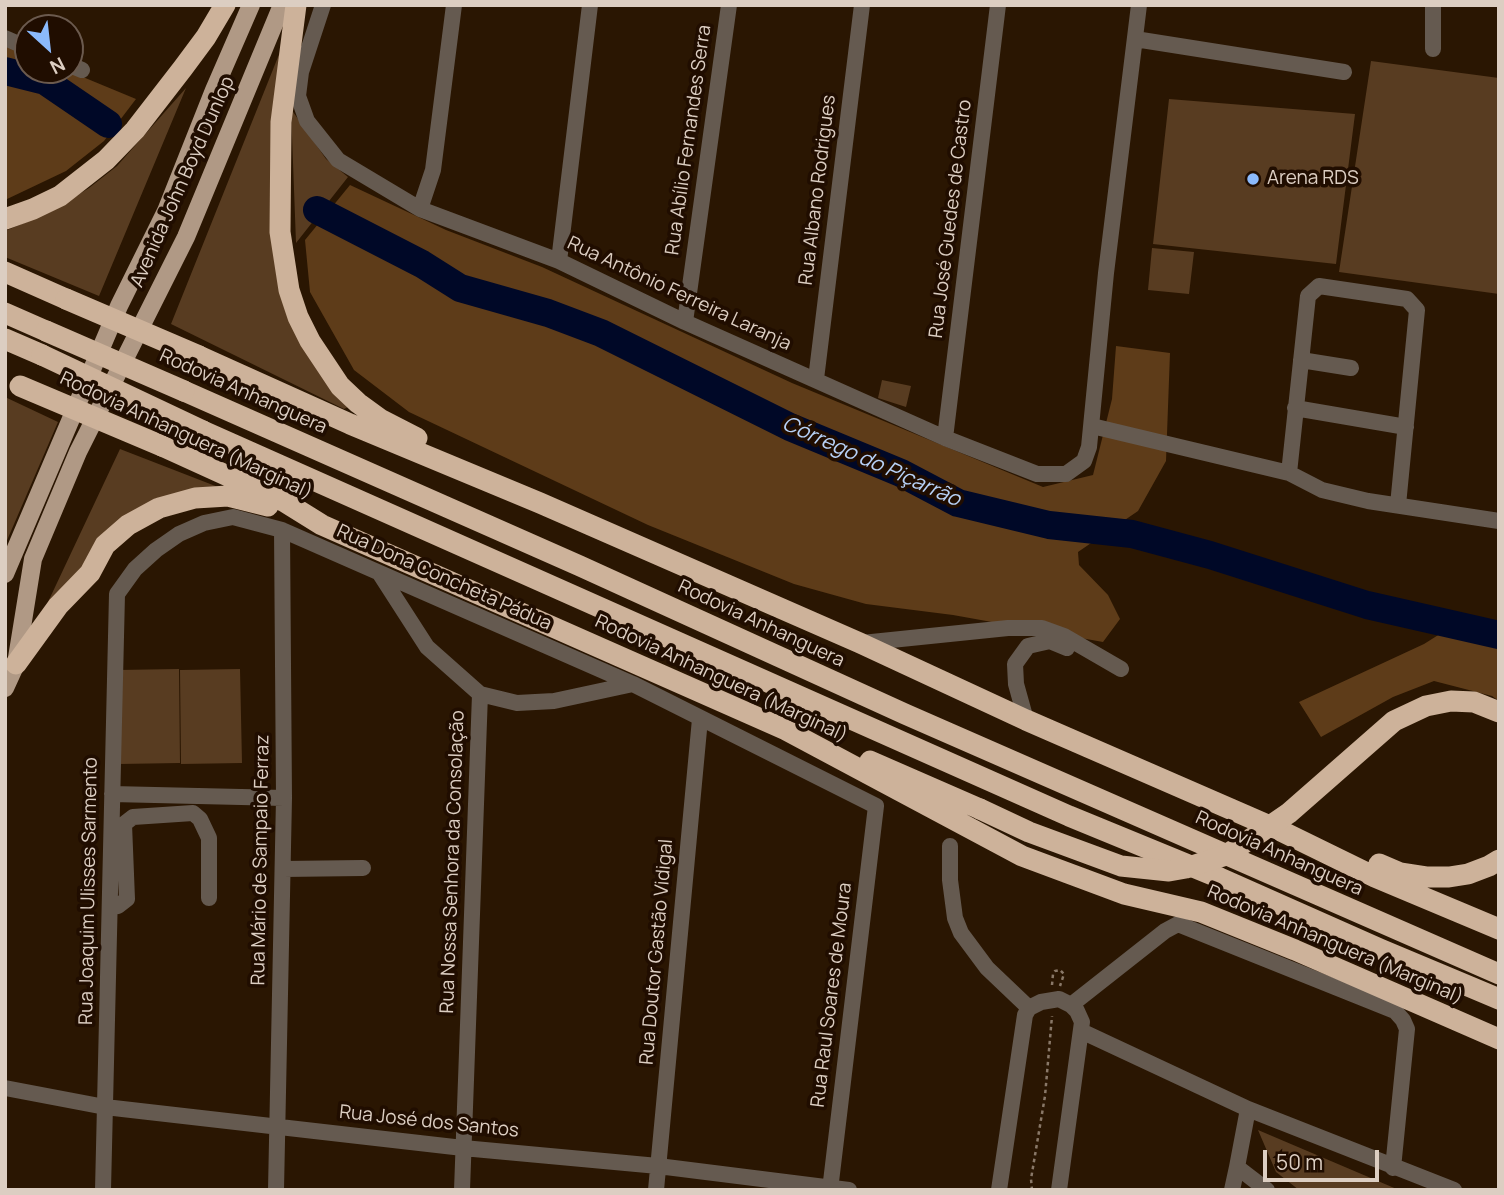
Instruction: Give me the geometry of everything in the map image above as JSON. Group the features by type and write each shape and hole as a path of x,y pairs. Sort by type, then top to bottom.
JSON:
{"highway":[{"path":"5,219 60,196 106,160 135,130 191,59 225,5"},
{"path":"296,5 281,122 280,232 287,282 303,328 322,362 340,386 369,412 390,425 513,484 540,503"},
{"path":"5,272 350,424 540,503 860,643 1026,720 1281,831 1375,877 1499,929"},
{"name":"Rodovia Anhanguera","path":"5,313 567,560 930,725 1499,974"},
{"path":"5,339 203,431 1069,816 1499,999"},
{"name":"Rodovia Anhanguera (Marginal)","path":"13,383 162,446 285,502 322,525 786,730 1022,856 1124,894 1201,912 1499,1039"},
{"path":"16,664 58,606 90,573 105,545 128,525 159,508 195,498 228,496 252,501 322,525"},
{"path":"786,730 881,764 1055,842 1121,866 1169,870 1186,868 1226,855 1268,828 1289,813 1394,721 1426,706 1451,701 1474,702 1499,712"},
{"path":"1281,831 1331,844 1400,873 1426,877 1468,874 1499,860"}],"main road":[{"path":"214,90 237,5"},
{"name":"Avenida John Boyd Dunlop","path":"5,574 119,306 166,211 251,5"},
{"name":"Avenida John Boyd Dunlop","path":"5,688 16,664 33,559 78,452 186,237 282,5"}],"street":[{"name":"Rua Antônio Ferreira Laranja","path":"323,5 301,72 298,96 307,121 338,159 420,209 559,261 685,322 945,438 1037,474 1066,474 1084,461 1092,426"},
{"path":"420,209 433,170 454,5"},
{"path":"559,261 590,5"},
{"name":"Rua Abílio Fernandes Serra","path":"685,322 729,5"},
{"name":"Rua Albano Rodrigues","path":"816,379 862,5"},
{"name":"Rua José Guedes de Castro","path":"945,438 998,5"},
{"path":"1139,5 1106,273 1092,426 1289,473 1322,491 1499,521"},
{"path":"1433,5 1433,49"},
{"path":"1135,39 1344,72"},
{"path":"1289,473 1308,296 1319,286 1407,299 1417,310 1398,505"},
{"path":"1301,360 1351,368"},
{"path":"1295,408 1406,427"},
{"name":"Rua Dona Concheta Pádua","path":"117,594 135,569 156,550 180,534 204,523 233,517 282,530 633,684 876,806"},
{"name":"Rua Mário de Sampaio Ferraz","path":"276,1190 284,798 282,530"},
{"name":"Rua Nossa Senhora da Consolação","path":"380,574 427,647 480,694 463,1190"},
{"name":"Rua Joaquim Ulisses Sarmento","path":"103,1190 117,594"},
{"path":"860,643 1008,628 1042,628 1064,636 1121,669 1050,641 1028,646 1015,664 1016,684 1026,720"},
{"path":"480,694 517,703 554,701 633,684"},
{"name":"Rua Doutor Gastão Vidigal","path":"656,1190 700,719"},
{"path":"112,794 284,798"},
{"name":"Rua Raul Soares de Moura","path":"830,1189 876,806"},
{"path":"110,907 118,906 127,899 124,824 133,817 193,813 200,819 209,838 209,898"},
{"path":"950,846 950,880 955,918 961,933 987,968 1029,1009"},
{"path":"283,869 363,868"},
{"path":"1070,1005 1178,924 1395,1011 1407,1029 1393,1168"},
{"path":"999,1190 1025,1015 1029,1009 1054,999 1063,1000 1070,1005 1077,1011 1082,1022 1059,1190"},
{"path":"1081,1031 1248,1109 1454,1190"},
{"name":"Rua José dos Santos","path":"5,1088 105,1107 463,1148 658,1166 849,1190"},
{"path":"1232,1190 1248,1109"},
{"path":"1237,1167 1267,1190"}],"path":[{"path":"1032,1190 1031,1179 1045,1096 1054,999"}],"shaded area":[{"path":"5,45 14,49 14,84 84,84 84,77 136,99 104,141 66,171 5,200"},
{"path":"280,52 277,258 348,407 344,409 171,324"},
{"path":"1371,61 1499,78 1499,294 1339,272"},
{"path":"186,88 99,296 5,257 5,231 50,212 89,188 117,166"},
{"name":"Arena RDS","path":"1169,99 1355,114 1336,264 1153,244"},
{"path":"291,109 326,159 348,177 296,243"},
{"path":"350,185 446,230 542,267 792,383 1043,487 1093,475 1112,399 1116,346 1170,353 1166,461 1138,511 1078,552 1079,565 1108,595 1120,619 1103,642 953,615 866,604 794,584 648,525 409,412 354,370 310,292 305,240"},
{"path":"1152,248 1194,252 1189,294 1148,290"},
{"path":"882,380 911,386 906,407 878,398"},
{"path":"5,397 58,422 5,545"},
{"path":"120,449 218,487 188,492 83,567 48,602"},
{"path":"1443,632 1499,646 1499,701 1492,696 1434,681 1393,697 1321,737 1299,702 1424,644"},
{"path":"179,669 180,763 119,764 118,670"},
{"path":"240,669 242,763 181,764 180,670"},
{"path":"1258,1130 1399,1190 1299,1190 1276,1172"}],"waterway":[{"name":"Córrego do Piçarrão","path":"5,71 45,81 108,124"},
{"name":"Córrego do Piçarrão","path":"317,210 422,264 460,288 548,313 601,333 790,427 901,473 958,503 1049,525 1132,534 1210,555 1367,605 1499,635"}],"place":[{"name":"Arena RDS","path":"1253,179"}]}
